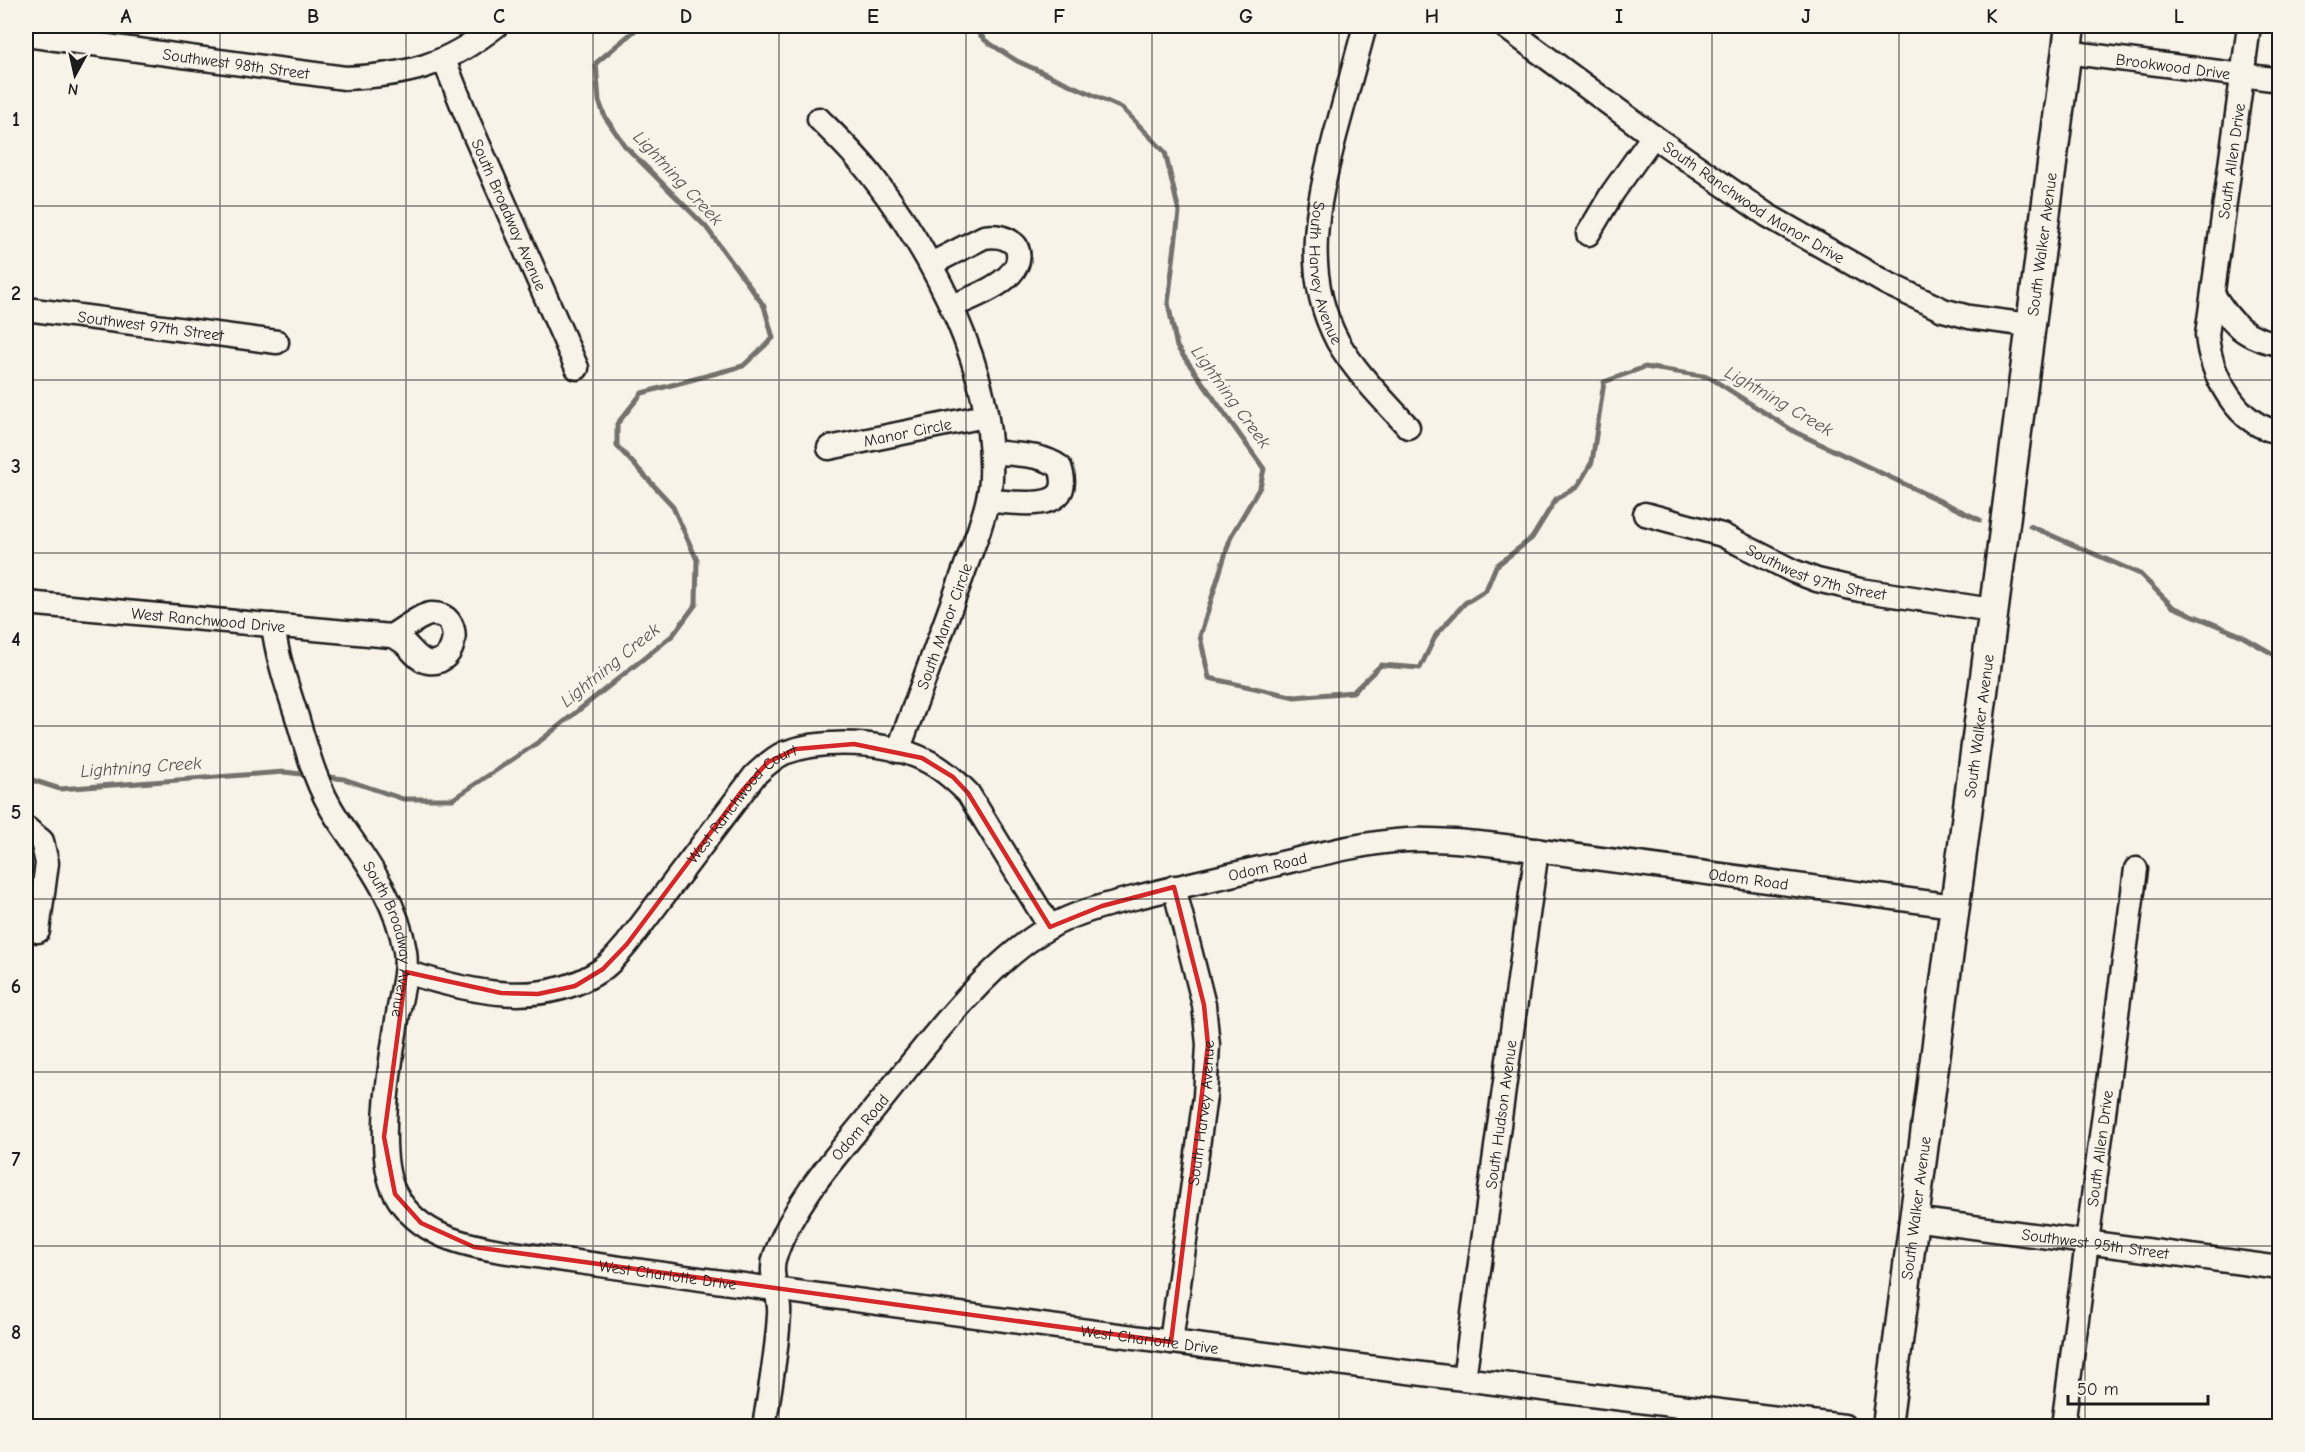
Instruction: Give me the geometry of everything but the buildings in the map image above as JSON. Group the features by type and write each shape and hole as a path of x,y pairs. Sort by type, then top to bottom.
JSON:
{"main road":[{"name":"South Walker Avenue","path":"1887,1426 2068,39"}],"street":[{"name":"Southwest 98th Street","path":"26,35 345,78 392,75 444,60 496,26"},
{"name":"South Harvey Avenue","path":"1365,26 1320,194 1314,237 1315,255 1325,307 1338,342 1356,368 1408,427"},
{"name":"South Ranchwood Manor Drive","path":"1504,26 1653,136 1767,215 1918,300 1969,317 2030,325"},
{"name":"South Allen Drive","path":"2249,26 2207,335 2209,354 2216,374 2238,408 2258,426 2280,432"},
{"name":"Brookwood Drive","path":"2068,39 2243,76 2280,80"},
{"name":"South Broadway Avenue","path":"444,60 470,125 577,368"},
{"name":"South Manor Circle","path":"819,119 870,174 931,264 952,306 978,381 991,452 992,479 987,501 898,750"},
{"path":"1588,234 1613,192 1653,136"},
{"path":"931,264 984,237 1003,238 1016,246 1019,260 1012,274 1003,281 952,306"},
{"path":"2214,296 2227,316 2244,332 2255,338 2280,344"},
{"name":"Southwest 97th Street","path":"26,309 277,342"},
{"name":"Manor Circle","path":"829,448 986,416"},
{"path":"987,501 1033,503 1050,501 1060,492 1063,484 1060,466 1053,462 1044,458 991,452"},
{"name":"Southwest 97th Street","path":"1645,514 1722,535 1793,572 1817,580 1860,590 1992,610"},
{"name":"West Ranchwood Drive","path":"26,603 391,636"},
{"name":"South Broadway Avenue","path":"273,625 277,652 309,756 321,786 337,818 373,870 387,896 402,938 406,972 398,1014 384,1137 389,1180 405,1209 421,1224 457,1243"},
{"name":"West Ranchwood Court","path":"406,972 476,990 501,993 538,994 575,986 603,969 627,944 718,826 741,792 768,762 782,754 816,745 877,745 922,758 938,767 968,793 1050,927"},
{"path":"26,828 42,841 47,863 38,931"},
{"name":"Odom Road","path":"764,1426 780,1312 772,1273 774,1258 790,1222 813,1187 938,1030 989,977 1027,943 1050,927 1102,906 1174,887 1324,854 1399,841 1451,840 1537,850 1954,906"},
{"name":"South Hudson Avenue","path":"1464,1379 1537,850"},
{"name":"South Allen Drive","path":"2063,1426 2136,869"},
{"name":"South Harvey Avenue","path":"1171,1342 1205,1096 1208,1045 1204,1005 1174,887"},
{"name":"Southwest 95th Street","path":"1913,1219 2280,1268"},
{"name":"West Charlotte Drive","path":"457,1243 1171,1342 1632,1402 1844,1426"}],"highlighted area":[{"path":"854,744 922,758 953,777 968,793 1050,927 1102,906 1174,887 1204,1005 1208,1045 1171,1342 474,1247 421,1223 395,1194 384,1137 406,972 501,993 538,994 575,986 603,969 627,944 741,792 768,762 796,749"}],"waterway":[{"name":"Lightning Creek","path":"322,776 344,779 403,799 453,799 540,741 673,635 696,604 697,560 672,505 617,446 617,424 642,393 743,366 773,338 764,306 706,227 625,146 605,117 599,101 596,63 640,26"},
{"name":"Lightning Creek","path":"972,26 986,41 1017,61 1122,108 1165,152 1179,212 1168,303 1177,347 1264,469 1260,487 1231,536 1200,636 1209,678 1295,697 1353,692 1381,665 1420,668 1436,635 1465,603 1486,590 1496,566 1532,538 1556,499 1577,487 1592,462 1604,382 1645,367 1709,377 1795,432 1980,520"},
{"name":"Lightning Creek","path":"2030,526 2140,574 2173,607 2240,635 2280,658"},
{"name":"Lightning Creek","path":"26,778 60,789 284,772 310,775"}]}
